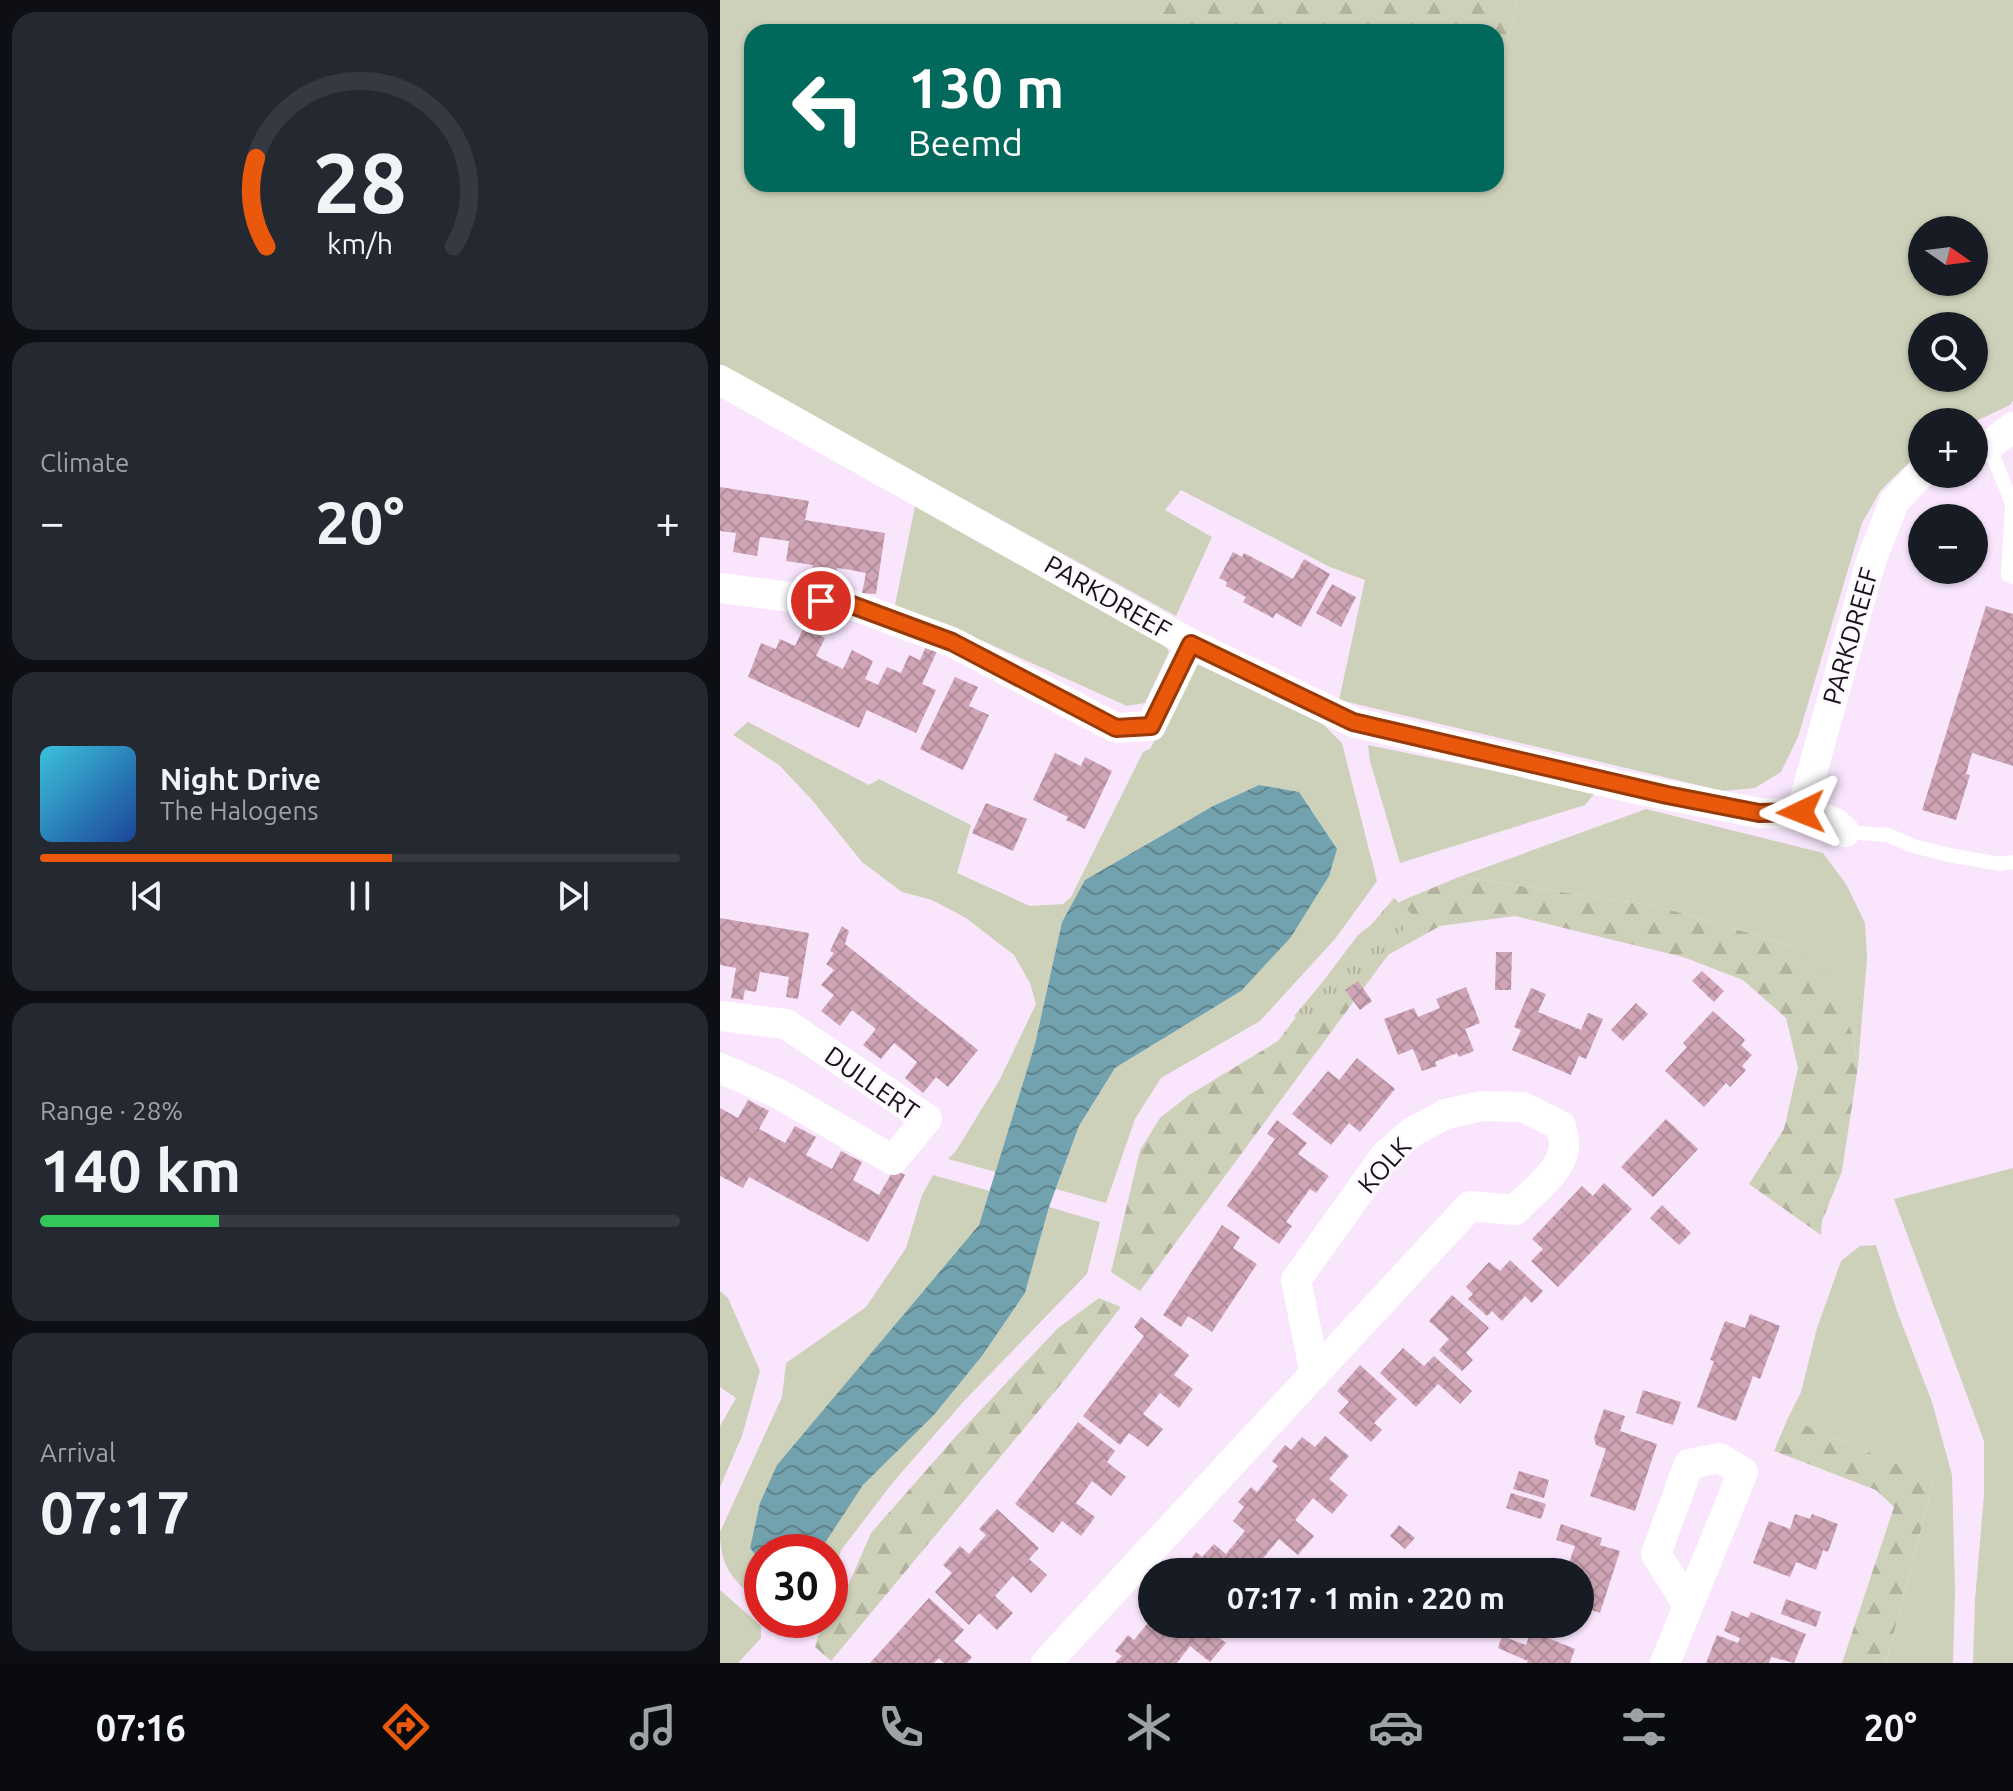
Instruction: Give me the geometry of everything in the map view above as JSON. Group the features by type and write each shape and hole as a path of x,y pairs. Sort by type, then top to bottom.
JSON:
{"street":[{"name":"PARKDREEF","path":"720,380 1191,644 1353,722 1652,792 1759,813 1801,812 1822,817 1845,832"},
{"path":"1988,443 2013,427"},
{"name":"PARKDREEF","path":"1801,812 1870,564 1894,502 1908,487"},
{"path":"723,597 852,605 952,642 1116,728 1151,726 1191,644"},
{"name":"DULLERT","path":"720,1016 786,1024 927,1119 893,1160 779,1094 720,1068"},
{"name":"KOLK","path":"1046,1663 1315,1374 1470,1206 1515,1210 1556,1166 1564,1148 1561,1126 1523,1107 1482,1106 1446,1114 1412,1132 1385,1156 1296,1280 1315,1374"},
{"path":"1665,1663 1688,1605"}],"lane":[{"path":"1988,456 1996,463 2012,504 2008,575 2013,577"},
{"path":"1845,832 1888,835 1913,846 1961,857 2000,864 2013,862"}],"green space":[{"path":"720,0 1133,0 1182,24 744,24 744,192 1504,192 1504,52 1518,0 2013,0 2013,401 1988,415 1988,408 1908,408 1908,464 1881,490 1862,523 1798,737 1781,772 1755,788 1723,791 1339,700 1365,580 1330,567 1181,490 1165,510 1212,537 1176,616 720,365"},
{"path":"1133,0 1518,0 1504,52 1504,24 1182,24"},
{"path":"916,501 1163,642 1169,652 1145,703 1127,706 985,642 894,610"},
{"path":"1197,664 1321,722 1342,743 1377,881 1335,939 1260,1021 1161,1078 1135,1119 1106,1203 1056,1189 1079,1126 1115,1068 1241,991 1299,793 1259,785 1213,806 1085,880 1062,922 1035,1044 996,1172 948,1159 1000,1079 1036,1004 1030,983 1014,955 966,918 932,900 902,892 862,862 779,765 733,735 748,722 869,785 879,779 971,825 957,873 1030,906 1063,904 1071,897 1143,752 1150,749"},
{"path":"1368,745 1596,792 1585,805 1400,863"},
{"path":"1646,809 1823,853 1846,884 1865,923 1867,958 1858,1066 1853,1035 1793,946 1657,906 1459,877"},
{"path":"1459,877 1657,906 1793,946 1827,976 1853,1035 1858,1066 1842,1171 1822,1221 1821,1235 1749,1184 1784,1129 1798,1068 1786,1018 1743,980 1683,957 1515,916 1440,926 1388,955 1140,1291 1111,1272 1140,1150 1160,1118 1189,1095 1278,1041 1358,935 1401,901"},
{"path":"1394,898 1414,916 1314,1034 1294,1016"},
{"path":"2013,1168 2013,1663 1973,1663 1984,1495 1984,1441 1894,1199"},
{"path":"933,1175 990,1191 979,1225 760,1534 744,1534 744,1589 726,1565 720,1532 782,1397 786,1363 866,1307 906,1248 922,1195"},
{"path":"1049,1207 1100,1222 1087,1274 965,1400 894,1481 848,1541 848,1534 829,1534 863,1485 934,1415 982,1356 1025,1293"},
{"path":"1876,1245 1932,1402 1952,1475 1953,1663 1886,1663 1934,1480 1788,1418 1801,1392 1817,1328 1841,1261 1860,1246"},
{"path":"720,1291 728,1298 760,1371 742,1436 720,1487 720,1426 736,1398 720,1387"},
{"path":"1099,1298 1121,1307 1066,1378 831,1661 815,1647 817,1638 848,1638 848,1586 871,1533 958,1434 1058,1328"},
{"path":"1788,1418 1934,1480 1886,1663 1842,1663 1894,1507 1876,1490 1774,1451"},
{"path":"720,1590 744,1611 744,1638 761,1638 738,1663 720,1663"}],"water":[{"path":"1259,785 1299,792 1337,849 1329,876 1291,937 1241,991 1115,1068 1079,1126 1049,1207 1025,1293 982,1356 934,1415 863,1485 831,1534 753,1534 760,1503 777,1465 979,1225 1035,1044 1062,922 1085,880 1213,806"}],"building":[{"path":"720,487 809,501 805,520 885,533 876,594 862,593 866,573 851,570 837,568 833,588 809,584 813,565 786,561 789,541 760,537 757,556 733,552 736,533 720,531"},
{"path":"1233,552 1242,557 1244,553 1293,579 1304,559 1330,574 1301,627 1276,613 1273,618 1243,602 1246,597 1226,586 1227,582 1219,578"},
{"path":"1332,584 1356,597 1341,627 1316,613"},
{"path":"1986,606 2013,614 2013,766 1972,753 1966,774 1970,775 1956,820 1922,810"},
{"path":"809,616 819,621 814,632 825,638 816,656 843,669 852,650 873,661 865,679 878,685 887,667 901,673 909,655 920,660 928,642 939,647 922,684 936,690 916,733 867,710 859,728 748,677 761,643 776,649 780,639 795,646"},
{"path":"955,677 978,687 969,706 989,715 963,770 920,749"},
{"path":"1055,753 1081,766 1085,757 1112,771 1085,829 1033,800"},
{"path":"986,803 1027,819 1013,851 972,833"},
{"path":"720,918 809,933 798,999 786,997 789,977 760,972 756,992 745,990 743,1000 731,998 736,968 720,965"},
{"path":"842,926 849,931 845,944 978,1050 948,1087 936,1077 923,1093 905,1078 917,1062 894,1043 881,1059 863,1045 876,1029 852,1010 840,1026 821,1011 834,995 821,985 834,970 826,964 834,953 830,951"},
{"path":"1496,952 1512,952 1511,990 1495,990"},
{"path":"1702,971 1724,991 1714,1002 1692,981"},
{"path":"1358,981 1372,1001 1360,1010 1345,990"},
{"path":"1466,987 1480,1023 1465,1029 1474,1051 1459,1057 1457,1053 1435,1062 1437,1066 1422,1071 1413,1049 1398,1055 1384,1019 1414,1008 1418,1017 1440,1008 1436,999"},
{"path":"1531,988 1546,994 1538,1012 1581,1030 1588,1013 1603,1019 1586,1059 1579,1056 1571,1075 1512,1050 1521,1030 1514,1027"},
{"path":"1636,1003 1648,1014 1623,1041 1611,1030"},
{"path":"1713,1011 1745,1040 1741,1045 1752,1055 1742,1066 1746,1070 1730,1087 1726,1083 1704,1107 1665,1071 1687,1047 1683,1043"},
{"path":"1357,1058 1395,1089 1360,1132 1349,1123 1331,1145 1292,1114 1328,1071 1339,1080"},
{"path":"748,1100 769,1111 759,1129 785,1143 795,1126 816,1137 806,1155 832,1169 841,1151 862,1162 853,1180 879,1195 894,1169 905,1175 868,1242 749,1177 743,1188 720,1176 720,1108 738,1118"},
{"path":"1666,1119 1698,1149 1653,1197 1621,1167"},
{"path":"1277,1120 1307,1143 1298,1154 1329,1176 1316,1193 1310,1189 1286,1222 1292,1226 1279,1244 1227,1206 1275,1139 1267,1134"},
{"path":"1604,1183 1632,1209 1558,1287 1531,1261 1543,1249 1532,1239 1582,1186 1593,1196"},
{"path":"1662,1205 1691,1233 1679,1245 1650,1218"},
{"path":"1222,1225 1240,1237 1233,1248 1257,1264 1212,1332 1188,1316 1181,1327 1163,1315"},
{"path":"1510,1260 1543,1291 1532,1303 1525,1296 1502,1321 1492,1311 1487,1316 1468,1299 1473,1294 1466,1287 1489,1262 1500,1271"},
{"path":"1452,1295 1489,1328 1466,1353 1473,1360 1462,1371 1439,1350 1449,1339 1429,1321"},
{"path":"1750,1314 1780,1326 1760,1379 1753,1376 1736,1421 1697,1407 1725,1321 1745,1328"},
{"path":"1141,1317 1189,1355 1174,1375 1193,1389 1179,1408 1160,1393 1143,1414 1163,1429 1148,1447 1129,1433 1120,1445 1083,1416 1144,1336 1134,1327"},
{"path":"1403,1348 1424,1366 1434,1356 1472,1391 1460,1404 1438,1384 1416,1407 1380,1373"},
{"path":"1360,1365 1397,1399 1374,1423 1382,1430 1371,1442 1339,1413 1349,1402 1337,1391"},
{"path":"1643,1390 1681,1402 1673,1425 1636,1413"},
{"path":"1604,1409 1625,1416 1620,1431 1657,1444 1635,1511 1590,1496 1606,1449 1596,1445 1594,1438"},
{"path":"1078,1422 1115,1451 1107,1462 1126,1477 1111,1496 1092,1481 1076,1503 1095,1517 1081,1536 1062,1521 1053,1533 1015,1504"},
{"path":"1325,1436 1349,1456 1329,1479 1348,1495 1332,1514 1313,1498 1295,1520 1314,1536 1298,1555 1279,1539 1263,1558 1192,1558 1196,1552 1202,1557 1214,1544 1226,1554 1245,1531 1233,1521 1244,1507 1238,1502 1251,1487 1257,1492 1278,1466 1272,1461 1285,1445 1291,1450 1302,1437 1315,1447"},
{"path":"1519,1471 1549,1480 1544,1498 1513,1489"},
{"path":"1511,1493 1546,1504 1541,1519 1506,1508"},
{"path":"997,1509 1039,1548 1029,1559 1047,1575 1031,1593 1013,1576 995,1596 1013,1613 997,1630 979,1613 969,1625 935,1592 952,1573 943,1565 960,1546 969,1554 986,1535 979,1529"},
{"path":"1795,1514 1810,1519 1812,1514 1838,1524 1828,1552 1823,1550 1816,1570 1796,1562 1790,1577 1753,1563 1769,1521 1790,1529"},
{"path":"1561,1524 1602,1538 1600,1545 1620,1551 1600,1613 1594,1611 1594,1558 1571,1558 1575,1546 1556,1540"},
{"path":"1399,1525 1415,1538 1405,1549 1390,1536"},
{"path":"929,1598 964,1630 954,1641 972,1657 967,1663 944,1663 939,1658 934,1663 870,1663"},
{"path":"1786,1599 1821,1612 1816,1627 1781,1614"},
{"path":"1732,1611 1748,1618 1751,1612 1806,1634 1794,1663 1771,1657 1769,1663 1706,1663 1717,1635 1738,1643 1740,1638 1724,1631"},
{"path":"1128,1635 1134,1640 1138,1635 1138,1638 1220,1638 1226,1643 1210,1662 1190,1646 1177,1663 1115,1663 1122,1656 1115,1651"},
{"path":"1501,1638 1526,1645 1528,1638 1548,1638 1575,1649 1570,1663 1527,1663 1498,1648"}],"route":[{"path":"821,601 852,605 952,642 1116,728 1151,726 1191,644 1353,722 1667,795 1759,813 1801,812"}]}
